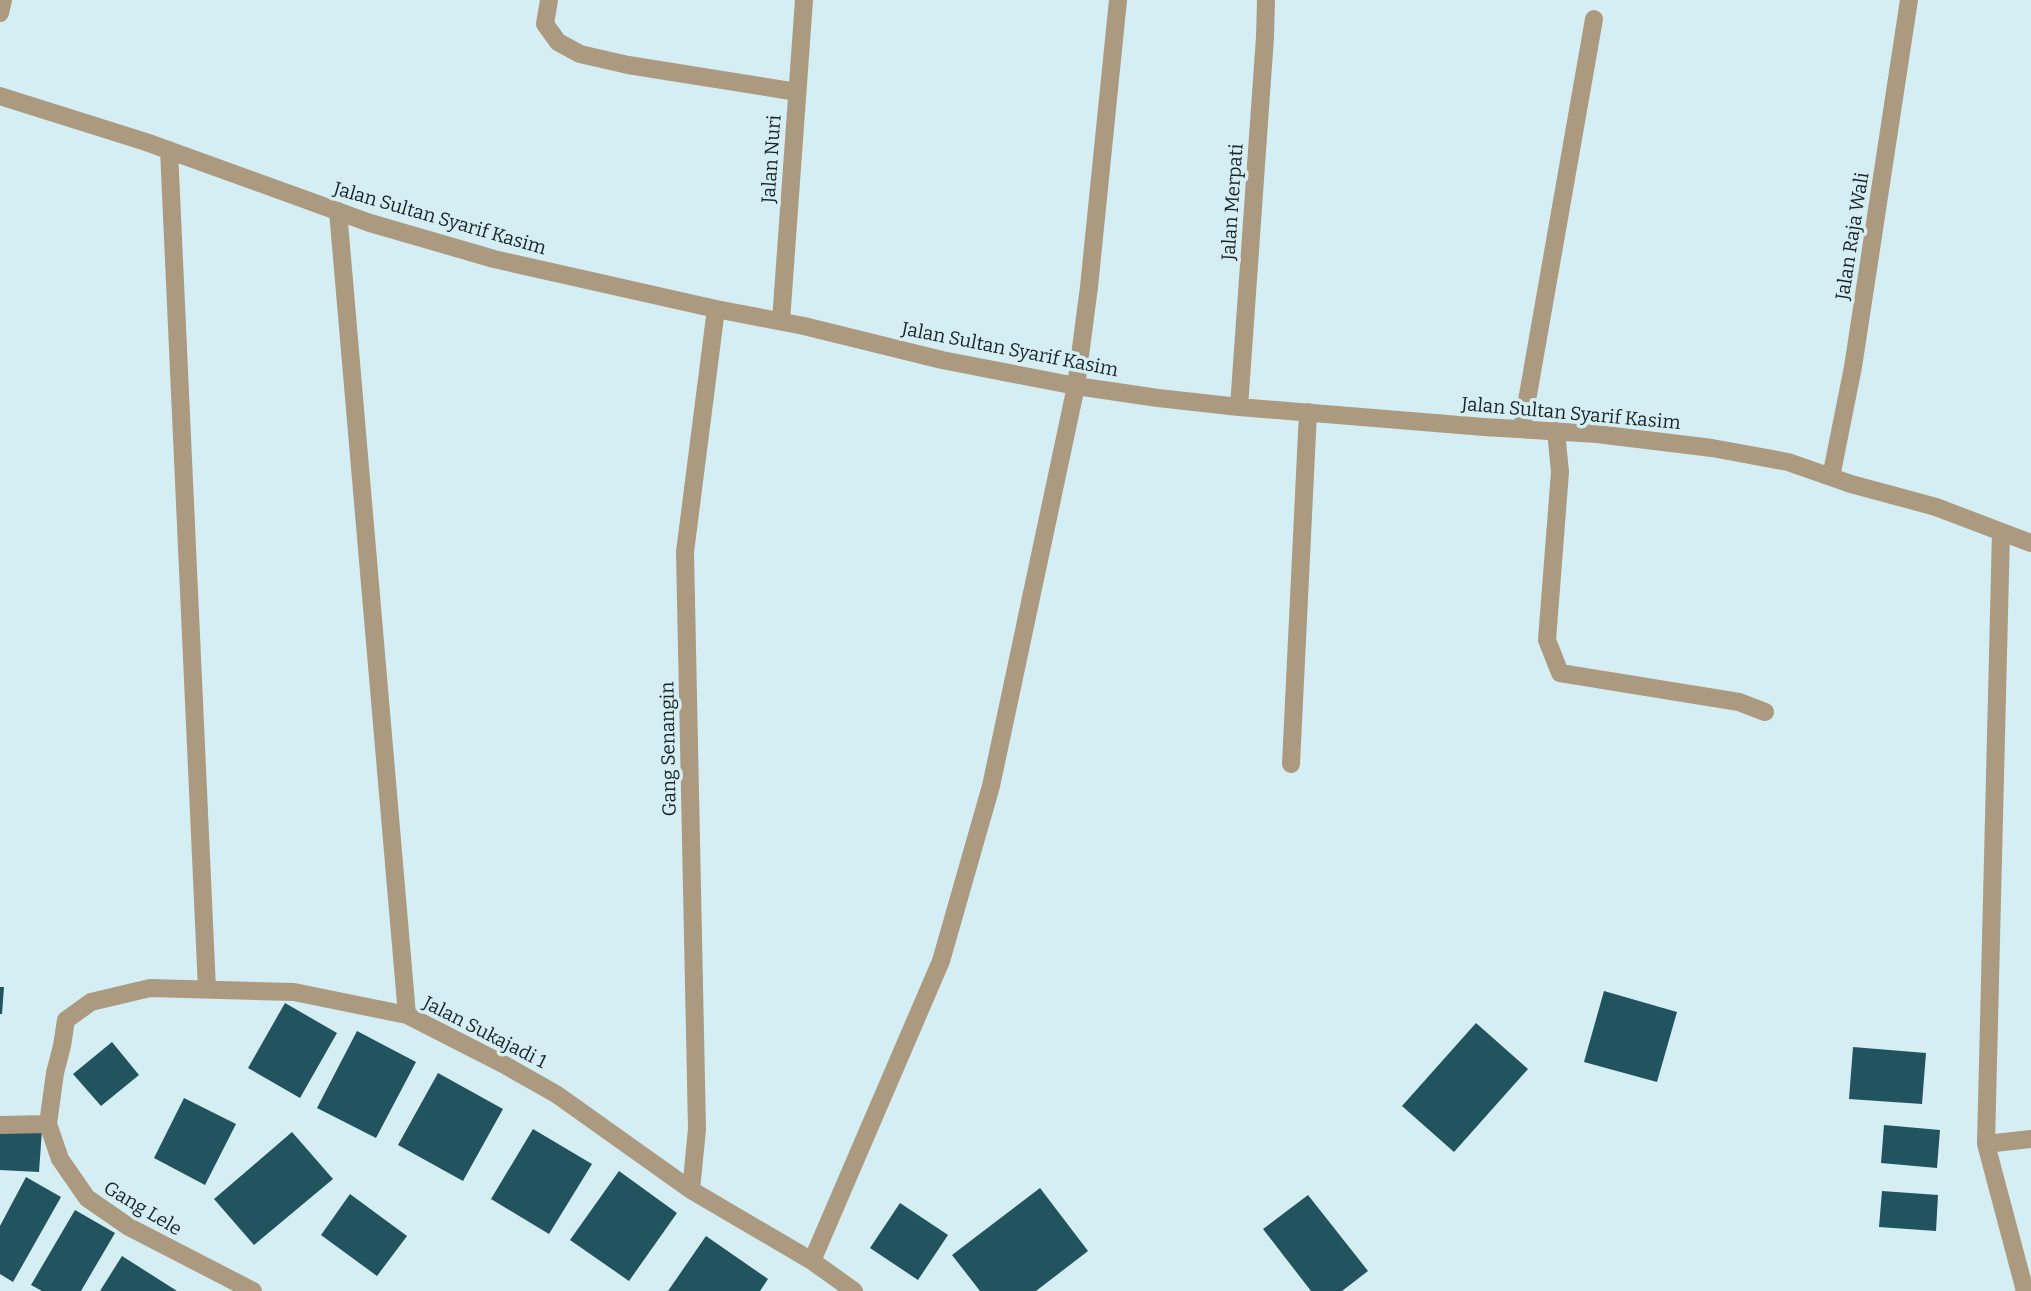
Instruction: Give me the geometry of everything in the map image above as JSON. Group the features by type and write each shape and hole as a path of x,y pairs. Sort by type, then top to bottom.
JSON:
{"street":[{"path":"0,13 4,0"},
{"path":"550,0 545,24 558,41 580,54 628,65 797,92"},
{"name":"Jalan Nuri","path":"781,321 804,0"},
{"path":"813,1261 941,961 991,786 1076,386 1089,286 1118,0"},
{"name":"Jalan Merpati","path":"1239,407 1266,0"},
{"name":"Jalan Raja Wali","path":"1831,477 1853,367 1909,0"},
{"path":"1522,429 1594,19"},
{"name":"Jalan Sultan Syarif Kasim","path":"0,96 169,150 370,223 494,259 781,321 942,360 1076,386 1158,398 1239,407 1597,434 1712,448 1788,463 1936,507 2031,542"},
{"path":"169,150 207,989"},
{"path":"338,211 407,1015"},
{"name":"Gang Senangin","path":"691,1190 697,1129 685,552 716,309"},
{"path":"1291,764 1308,412"},
{"path":"1556,431 1560,472 1547,640 1560,673 1739,702 1765,712"},
{"path":"2001,532 1986,1144 2025,1291"},
{"name":"Jalan Sukajadi 1","path":"48,1124 65,1020 92,1002 150,988 294,992 407,1015 503,1063 556,1094 691,1190 813,1261 854,1291"},
{"path":"0,1125 48,1124"},
{"name":"Gang Lele","path":"48,1124 60,1159 87,1198 129,1227 253,1291"},
{"path":"1986,1144 2031,1139"}],"building":[{"path":"0,987 4,987 2,1014 0,1014"},
{"path":"1604,991 1677,1012 1657,1082 1584,1062"},
{"path":"285,1003 337,1033 300,1098 248,1068"},
{"path":"1476,1023 1528,1069 1454,1152 1402,1106"},
{"path":"357,1031 416,1062 376,1138 317,1108"},
{"path":"112,1042 139,1075 101,1106 73,1074"},
{"path":"1853,1047 1926,1053 1922,1104 1849,1099"},
{"path":"438,1073 503,1109 463,1181 398,1145"},
{"path":"184,1098 236,1124 205,1185 154,1158"},
{"path":"1884,1125 1940,1130 1937,1168 1881,1163"},
{"path":"0,1128 42,1130 39,1172 0,1170"},
{"path":"533,1129 592,1164 549,1234 491,1199"},
{"path":"292,1132 333,1179 254,1245 214,1199"},
{"path":"619,1171 677,1213 629,1281 570,1240"},
{"path":"26,1177 61,1197 13,1282 0,1274 0,1226"},
{"path":"1040,1188 1088,1251 1036,1291 980,1291 952,1255"},
{"path":"1882,1191 1938,1195 1936,1231 1879,1227"},
{"path":"350,1194 407,1236 377,1276 321,1235"},
{"path":"1308,1195 1368,1271 1342,1291 1311,1291 1263,1229"},
{"path":"900,1203 948,1235 918,1280 870,1248"},
{"path":"75,1210 115,1233 81,1291 42,1291 31,1285"},
{"path":"706,1236 768,1279 760,1291 668,1291"},
{"path":"122,1256 177,1291 100,1291"}]}
